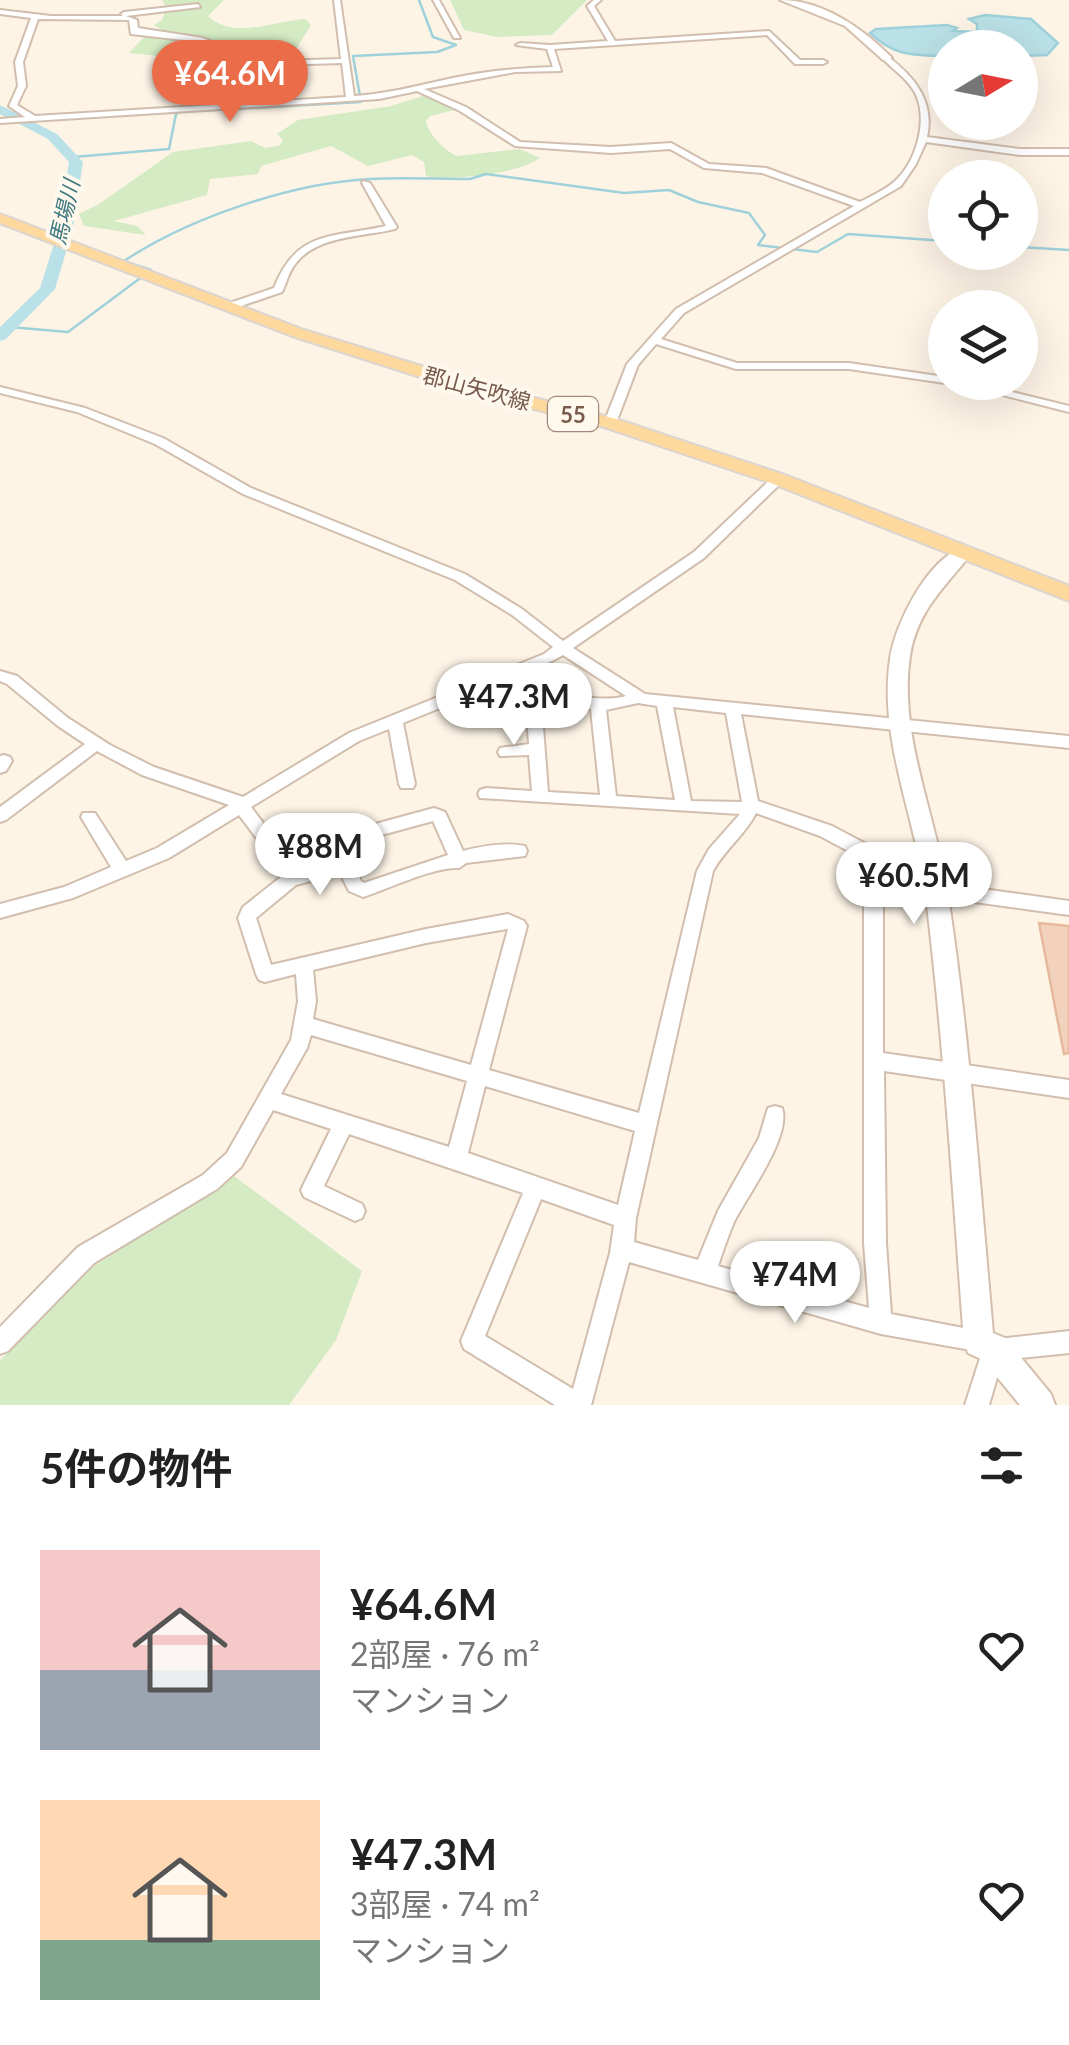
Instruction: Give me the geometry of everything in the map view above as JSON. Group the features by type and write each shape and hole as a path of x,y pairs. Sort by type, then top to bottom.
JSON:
{"main road":[{"name":"郡山矢吹線","path":"0,218 228,308 380,360 610,424 778,479 1069,594"}],"street":[{"path":"337,0 350,99"},
{"path":"436,0 457,36"},
{"path":"598,0 590,6 612,42"},
{"path":"610,424 626,377 680,311 898,184 925,139 920,95 887,58 848,24 784,0"},
{"path":"122,16 131,1"},
{"path":"19,4 0,12 36,17 122,16 198,6"},
{"path":"122,16 134,20 134,31 203,40 234,54 274,63 344,61"},
{"path":"32,119 13,106 22,86 19,62 36,17"},
{"path":"520,45 550,47 769,34 798,62 823,62"},
{"path":"0,122 350,99 420,90 448,80 510,71 555,70 559,68 550,47"},
{"path":"420,90 463,109 518,144 621,150 671,146 707,166 764,170 862,206"},
{"path":"925,139 1020,152 1069,152"},
{"path":"228,308 278,290 286,269 307,249 392,227 366,183"},
{"path":"654,340 736,366 849,366 928,378"},
{"path":"0,390 81,410 159,441 247,491 460,578 517,612 563,648 638,697 900,728 1069,742"},
{"path":"1034,400 1069,408"},
{"path":"0,911 40,902 163,853 304,764 395,719 563,648 699,555 778,479"},
{"path":"962,554 934,580 916,605 900,659 900,728 936,890 987,1345 977,1405"},
{"path":"0,676 12,680 63,722 148,771 242,805 289,868 291,879"},
{"path":"438,702 491,712 533,696 598,704 628,702 638,697"},
{"path":"533,696 540,797"},
{"path":"664,702 684,806"},
{"path":"598,704 609,801"},
{"path":"536,1187 472,1341 578,1405 597,1358 606,1302 624,1250 625,1218 705,871 714,852 748,818 751,806 732,707"},
{"path":"395,719 407,784"},
{"path":"0,816 96,743"},
{"path":"506,752 537,749"},
{"path":"486,794 728,809 751,806 826,831 936,890 1069,908"},
{"path":"458,861 439,816 434,814 337,841 336,848 342,866 355,886 363,890 501,849 519,851"},
{"path":"89,817 122,870"},
{"path":"876,857 876,1244 881,1323"},
{"path":"342,866 291,879 249,912 264,974 426,936 514,922 518,926 456,1159"},
{"path":"0,1342 86,1255 223,1173 306,1025 304,966"},
{"path":"306,1025 648,1125"},
{"path":"876,1060 1069,1089"},
{"path":"266,1100 456,1159 625,1218"},
{"path":"704,1273 725,1218 768,1141 775,1115"},
{"path":"344,1124 311,1190 355,1210"},
{"path":"624,1250 881,1323 987,1345 1069,1342"},
{"path":"987,1345 1040,1405"}],"green space":[{"path":"162,0 224,0 208,16 229,27 305,19 311,25 290,59 280,62 218,62 129,53 143,38 165,32 154,25 162,20 166,8"},
{"path":"450,0 587,0 552,35 497,37 464,30"},
{"path":"426,95 455,110 430,116 426,121 452,154 520,149 540,158 501,172 438,177 426,176 424,162 412,155 368,166 331,146 261,166 258,174 210,179 207,195 114,221 137,226 146,235 84,226 79,214 173,152 251,141 265,148 279,146 283,140 277,134 298,120 391,106"},
{"path":"230,1173 362,1271 336,1340 289,1405 0,1405 0,1360 87,1271"}],"water":[{"path":"985,15 1031,19 1058,43 1047,55 1038,55 1038,30 977,30 977,24 969,19"},
{"path":"947,25 957,28 928,30 928,55 896,50 870,33 876,29"}],"building":[{"path":"1039,923 1069,926 1069,1053 1064,1054"}],"waterway":[{"path":"73,157 169,149 176,114 180,112 361,102 353,56 437,52 456,45 433,37 419,0"},
{"name":"馬場川","path":"0,109 53,136 76,162 66,228 47,289 0,336"},
{"path":"10,327 68,332 151,270 124,261 150,245 210,217 275,195 370,179 470,179 486,174 624,193 669,190 698,202 749,213 765,235 758,245 817,252 848,234 928,240"},
{"path":"1038,248 1069,250"}]}
